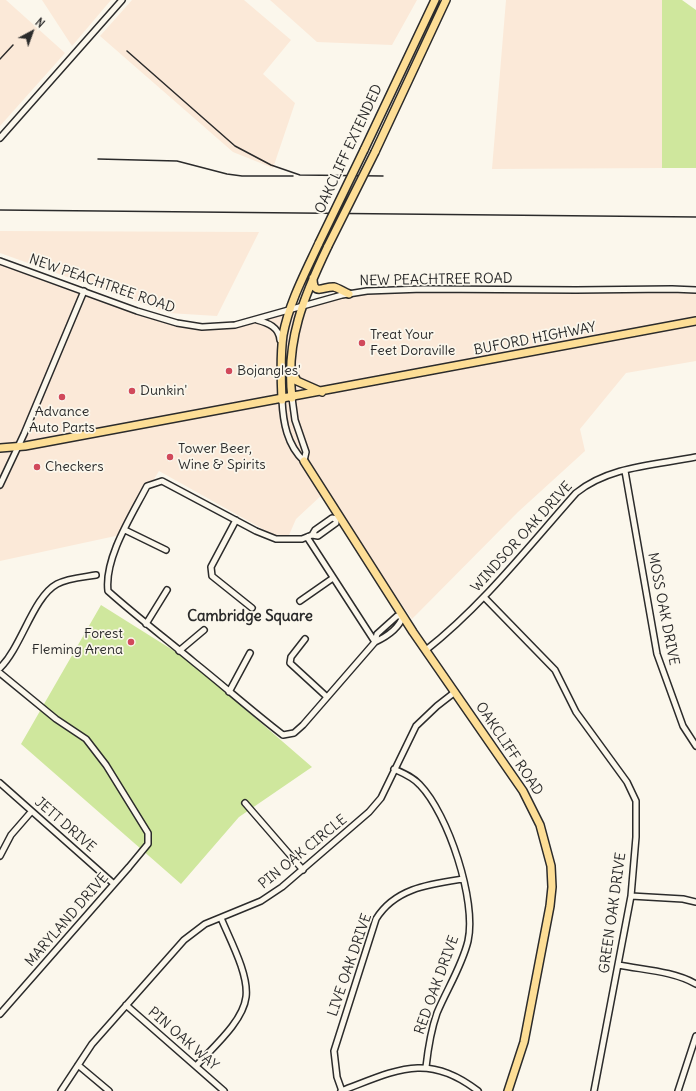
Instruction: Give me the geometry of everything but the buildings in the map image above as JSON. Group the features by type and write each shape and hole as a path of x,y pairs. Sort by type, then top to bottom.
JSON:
{"main road":[{"name":"OAKCLIFF EXTENDED","path":"290,310 295,294 435,0"},
{"name":"OAKCLIFF EXTENDED","path":"302,307 313,278 328,246 375,152 446,0"},
{"path":"313,278 317,289 320,290 334,287 348,294"},
{"name":"OAKCLIFF ROAD","path":"292,398 290,369 291,352 302,307"},
{"name":"OAKCLIFF ROAD","path":"282,400 281,349 290,310"},
{"name":"BUFORD HIGHWAY","path":"0,448 19,447 282,400 696,321"},
{"path":"290,369 297,381 322,392"},
{"name":"OAKCLIFF ROAD","path":"304,461 338,518 403,616 523,791 540,825 551,866 552,887 550,906 524,1042 508,1091"}],"street":[{"path":"0,138 122,0"},
{"name":"NEW PEACHTREE ROAD","path":"0,260 161,319 202,328 235,326 348,294 423,289 696,290"},
{"path":"0,485 19,447 84,291"},
{"path":"256,320 267,322 280,333 281,349"},
{"name":"OAKCLIFF ROAD","path":"282,400 283,420 286,431 296,454 304,461 306,452 295,420 292,398"},
{"name":"WINDSOR OAK DRIVE","path":"426,650 448,632 484,597 576,494 586,486 602,477 696,457"},
{"name":"MOSS OAK DRIVE","path":"625,471 657,654 683,726 696,746"},
{"path":"338,518 332,518 315,530 312,535 306,537 276,539 236,520 162,481 147,486 113,554 107,580 108,591 146,624 283,735 294,733 303,725 375,642 377,634 397,616 403,616"},
{"path":"236,520 211,567 212,576 252,608"},
{"path":"125,530 166,550"},
{"path":"306,537 375,642"},
{"path":"0,668 18,645 45,594 58,583 96,575"},
{"path":"300,601 333,578"},
{"path":"146,624 167,590"},
{"name":"GREEN OAK DRIVE","path":"484,597 555,670 576,712 632,791 637,815 631,896 594,1091"},
{"path":"179,651 204,630"},
{"path":"305,639 290,657 290,663 328,697"},
{"path":"229,692 250,653"},
{"name":"MARYLAND DRIVE","path":"0,673 56,719 92,744 148,833 149,839 148,844 114,884 0,1014"},
{"name":"PIN OAK CIRCLE","path":"61,1091 92,1044 184,940 206,924 261,901 303,870 369,812 381,798 416,726 437,706 455,692"},
{"name":"RED OAK DRIVE","path":"394,769 420,784 440,811 451,836 463,879 468,913 468,940 437,1014 426,1066"},
{"name":"JETT DRIVE","path":"0,783 114,884"},
{"path":"245,803 303,870"},
{"path":"0,856 11,835 31,812"},
{"name":"LIVE OAK DRIVE","path":"342,1091 337,1077 334,1051 376,919 388,904 405,892 435,883 463,879"},
{"path":"631,896 683,899 696,902"},
{"path":"196,1066 233,1026 246,997 246,981 221,918"},
{"path":"619,965 687,979 696,984"},
{"name":"PIN OAK WAY","path":"126,1005 224,1091"},
{"path":"678,1091 696,1036"},
{"path":"78,1065 109,1091"},
{"path":"342,1091 399,1069 426,1066 456,1076 478,1091"}],"shaded area":[{"path":"0,0 6,0 65,53 0,126"},
{"path":"42,0 111,0 72,46"},
{"path":"132,0 244,0 291,40 263,74 295,103 273,168 233,152 100,36"},
{"path":"270,0 417,0 392,45 317,42"},
{"path":"506,0 662,0 662,168 492,169"},
{"path":"0,231 259,232 217,316 168,313 0,253"},
{"path":"0,263 96,293 144,314 196,327 243,326 285,313 321,299 384,291 665,290 696,292 696,361 626,373 580,429 585,451 518,512 412,619 324,493 296,519 286,542 159,471 120,535 0,561"}],"green space":[{"path":"662,0 682,0 696,10 696,168 662,168"},
{"path":"101,605 187,659 312,767 239,817 181,884 21,744"}],"railway":[{"path":"0,59 13,45"},
{"path":"127,51 235,146 271,165 300,175 383,176"},
{"path":"98,159 177,161 227,174 242,176 293,176"},
{"path":"0,210 696,217"}],"place":[{"name":"Treat Your Feet Doraville","path":"362,343"},
{"name":"Bojangles'","path":"229,371"},
{"name":"Dunkin'","path":"132,391"},
{"name":"Advance Auto Parts","path":"62,397"},
{"name":"Tower Beer, Wine & Spirits","path":"170,457"},
{"name":"Checkers","path":"37,467"},
{"name":"Forest Fleming Arena","path":"131,642"}],"district":[{"name":"Cambridge Square","path":"250,617"}]}
